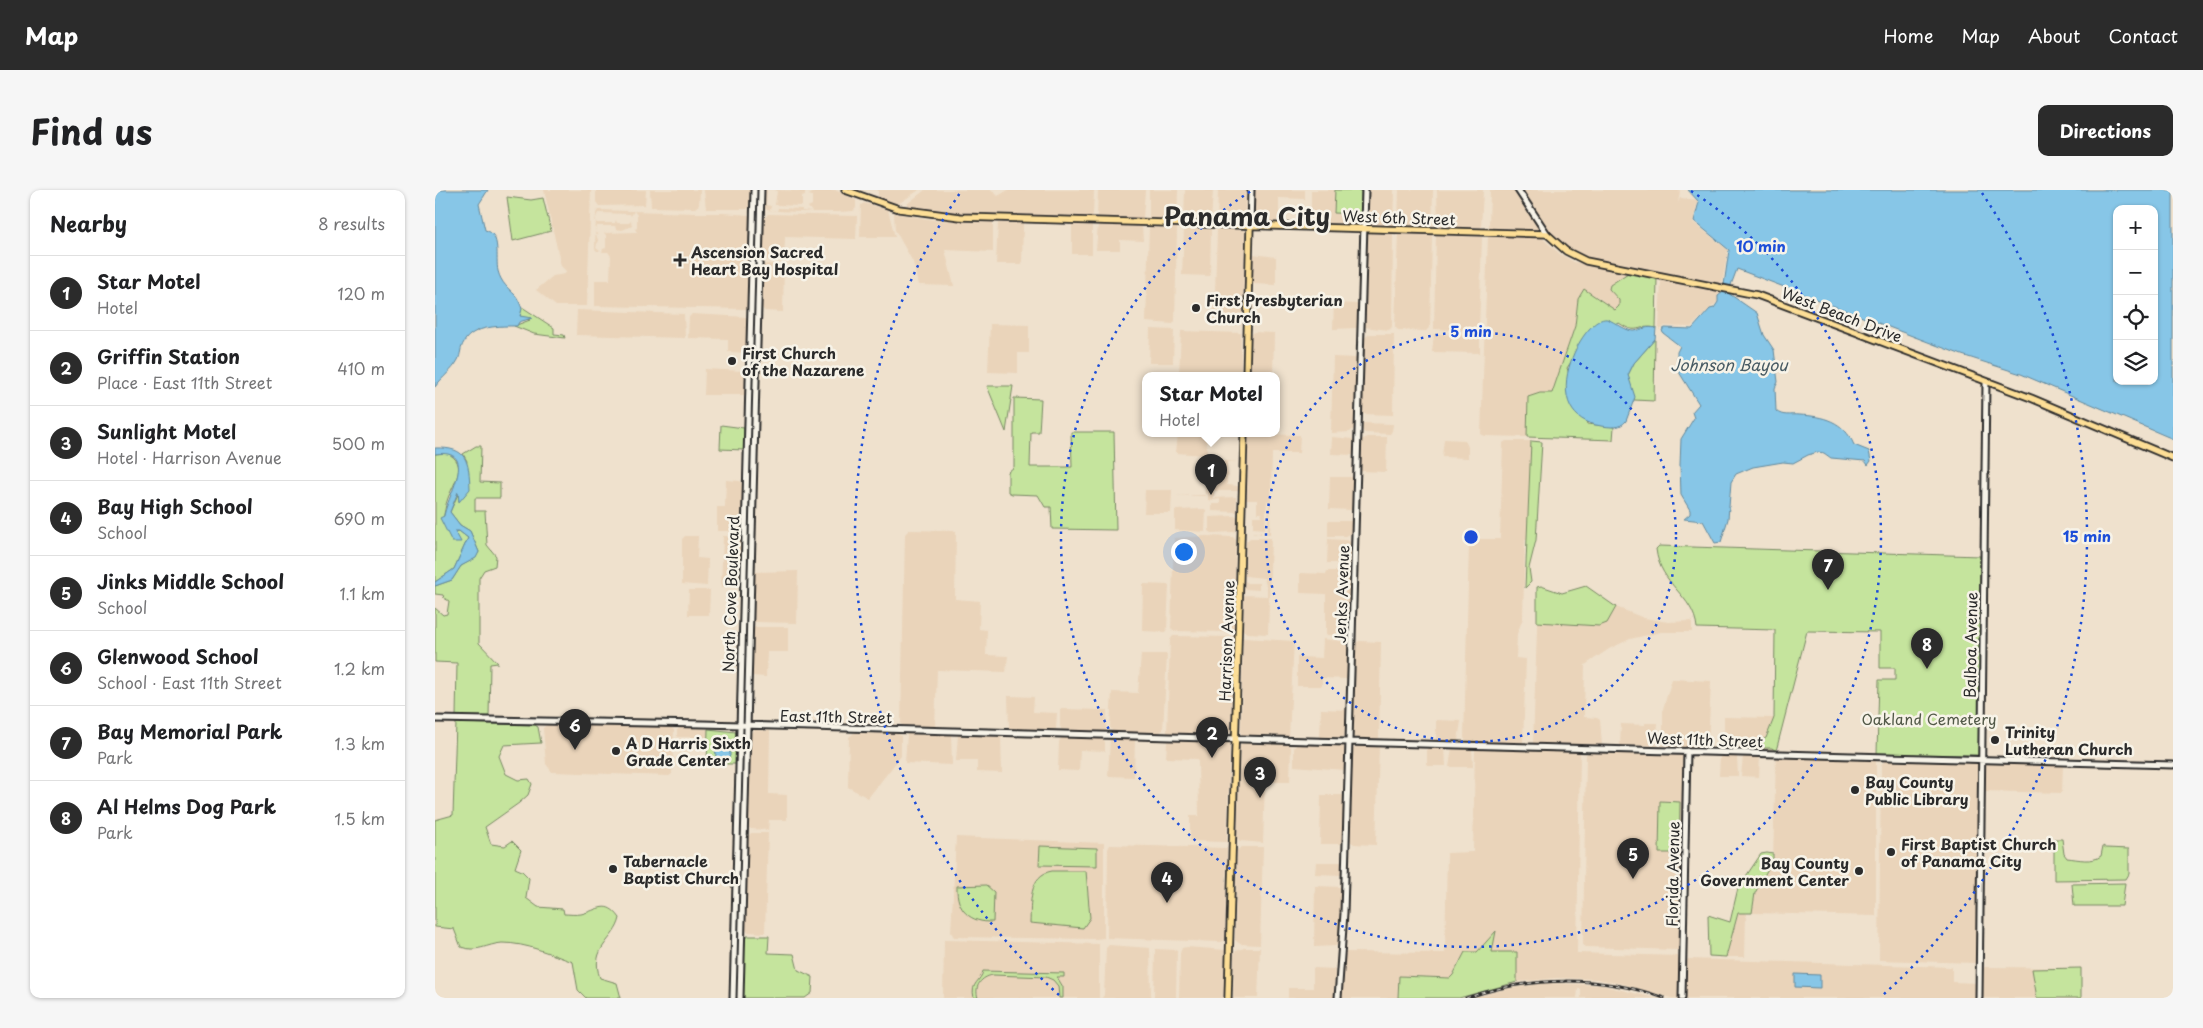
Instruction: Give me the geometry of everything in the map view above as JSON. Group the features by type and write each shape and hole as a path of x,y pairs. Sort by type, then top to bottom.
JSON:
{"main road":[{"name":"North Cove Boulevard","path":"733,998 754,190"},
{"name":"North Cove Boulevard","path":"740,998 761,190"},
{"name":"West 6th Street","path":"845,190 892,208 960,217 1547,234"},
{"path":"1246,372 1251,190"},
{"name":"Jenks Avenue","path":"1338,998 1344,914 1365,190"},
{"name":"West Beach Drive","path":"1518,190 1547,234 1566,251 1586,261 1756,294 2055,407 2173,458"},
{"path":"751,348 757,371"},
{"name":"Balboa Avenue","path":"1979,998 1986,382"},
{"path":"749,385 755,417"},
{"path":"748,424 752,433 754,457"},
{"name":"Harrison Avenue","path":"1228,998 1244,437"},
{"path":"746,491 748,516 752,525"},
{"path":"745,534 748,538 750,568"},
{"path":"743,589 745,595 745,616 749,625"},
{"name":"East 11th Street","path":"435,719 1236,738"},
{"name":"West 11th Street","path":"1236,738 2173,765"},
{"name":"Florida Avenue","path":"1682,998 1687,751"}],"shaded area":[{"path":"544,190 591,190 587,306 556,306 536,290 553,276 565,274 566,271 561,266"},
{"path":"596,190 646,190 645,205 599,206 596,202"},
{"path":"650,190 700,190 699,205 695,208 651,207"},
{"name":"Ascension Sacred Heart Bay Hospital","path":"704,190 751,190 751,206 747,209 706,209"},
{"path":"764,190 767,190 766,205 771,206 770,210 775,211 767,210 763,206"},
{"path":"775,190 805,191 805,195 802,196 802,206 775,205 777,191"},
{"path":"817,190 835,190 856,200 856,208 853,211 812,212 808,207 812,205 812,196 809,195"},
{"path":"878,190 919,190 898,204 878,199"},
{"path":"925,190 992,190 998,196 1008,190 1094,190 1093,214 1092,218 982,215 935,212 908,206 907,204"},
{"path":"1098,190 1145,190 1143,218 1097,218"},
{"path":"1149,190 1178,190 1177,220 1149,219"},
{"path":"1185,190 1213,190 1211,221 1184,220"},
{"path":"1218,190 1246,190 1245,221 1217,221"},
{"path":"1255,190 1305,190 1305,199 1279,198 1279,223 1255,222 1253,202"},
{"path":"1311,190 1335,190 1335,213 1361,214 1360,225 1311,224"},
{"path":"1368,190 1394,190 1393,226 1367,225"},
{"path":"1399,190 1433,190 1432,227 1398,226"},
{"path":"1437,190 1483,190 1481,228 1438,228"},
{"path":"1490,190 1515,190 1539,230 1489,228"},
{"path":"1521,190 1680,190 1678,203 1680,198 1698,200 1693,222 1728,250 1722,284 1581,256 1566,247 1550,233"},
{"path":"864,203 888,210 895,237 860,237 861,205"},
{"path":"778,208 802,209 802,211 812,212 800,212 777,211"},
{"path":"598,210 634,211 631,216 630,214 598,213 596,218"},
{"name":"Ascension Sacred Heart Bay Hospital","path":"634,211 749,215 751,219 748,309 595,306 595,280 610,280 611,256 608,252 602,252 606,248 606,235 604,233 637,232 635,229 637,228 637,215"},
{"path":"894,213 935,220 993,222 993,252 945,250 954,286 918,285 913,262 895,230"},
{"path":"768,214 857,216 856,239 785,237 784,261 766,260 762,256 763,220"},
{"path":"616,220 617,223 629,223 631,221 632,226 622,230 616,229 615,226 597,226 595,231 596,221 597,223 615,223"},
{"path":"998,223 1023,223 1022,264 996,264"},
{"path":"1072,224 1092,225 1092,254 1072,254"},
{"path":"1098,225 1142,226 1143,241 1120,240 1120,250 1096,250"},
{"path":"1149,227 1177,228 1175,321 1173,324 1146,322"},
{"path":"1184,228 1211,229 1210,276 1182,275"},
{"path":"1217,229 1242,229 1245,232 1243,319 1239,325 1214,324"},
{"path":"1369,232 1393,234 1392,327 1389,330 1364,327 1367,235"},
{"path":"595,233 599,234 596,235 598,240 596,248 600,251 595,249"},
{"path":"1398,233 1432,235 1430,327 1426,331 1398,330 1395,327"},
{"path":"1436,235 1482,237 1479,331 1434,329"},
{"path":"1488,236 1541,237 1560,254 1574,262 1628,273 1610,285 1609,289 1619,300 1619,306 1615,311 1596,296 1578,299 1575,326 1552,393 1540,393 1528,397 1527,437 1485,436 1481,434"},
{"path":"1253,254 1276,257 1276,285 1252,284"},
{"path":"765,264 784,265 783,312 765,311 762,308 762,269"},
{"path":"1661,279 1720,290 1717,302 1691,327 1665,326 1659,330"},
{"path":"1334,303 1358,304 1357,328 1333,329"},
{"name":"Ascension Sacred Heart Bay Hospital","path":"577,310 684,314 685,338 576,335"},
{"name":"Ascension Sacred Heart Bay Hospital","path":"692,314 747,317 748,353 728,352 728,339 688,338 689,317"},
{"path":"990,324 1029,325 1029,353 1018,353 1018,373 988,372"},
{"path":"1150,329 1174,330 1173,363 1149,363"},
{"path":"1181,331 1241,333 1241,372 1179,372"},
{"path":"1254,332 1274,333 1273,372 1250,372 1251,335"},
{"path":"1370,334 1394,334 1393,415 1362,414 1364,338"},
{"path":"1434,334 1478,335 1480,337 1480,353 1432,352"},
{"path":"1333,357 1356,358 1354,428 1350,432 1332,433 1331,431"},
{"path":"705,369 745,371 747,375 746,395 704,395"},
{"path":"1362,423 1393,424 1392,431 1390,434 1365,433 1362,430"},
{"path":"1300,435 1299,453 1272,453 1270,534 1267,534 1269,501 1267,501 1265,529 1253,528 1253,516 1261,516 1262,513 1257,513 1257,500 1247,500 1248,437"},
{"path":"1178,437 1207,437 1206,496 1175,495 1205,495 1206,455 1176,453"},
{"path":"1332,437 1353,439 1354,455 1331,454"},
{"path":"1368,437 1387,437 1386,472 1360,471 1361,440"},
{"path":"1444,439 1465,440 1468,447 1468,458 1442,457"},
{"path":"1506,441 1531,441 1529,540 1525,540 1523,618 1517,634 1516,658 1526,659 1523,743 1467,741 1464,738 1469,544 1477,539 1500,539 1503,443"},
{"path":"1212,460 1237,462 1227,462 1229,476 1227,477 1227,485 1238,486 1238,491 1214,491 1214,498 1236,497 1237,512 1212,511 1212,504 1220,504 1220,499 1208,501 1208,484 1211,486"},
{"path":"1330,477 1353,477 1352,510 1329,509"},
{"path":"726,480 740,481 743,484 742,528 738,531 717,531 717,507 725,507"},
{"path":"1145,490 1172,490 1171,513 1144,513"},
{"path":"1175,510 1206,510 1205,532 1175,530"},
{"path":"1209,517 1237,517 1237,529 1234,532 1212,533 1209,531"},
{"path":"1328,521 1352,521 1351,533 1345,536 1328,536"},
{"path":"909,530 956,531 955,599 980,601 979,629 987,630 986,655 1008,656 1006,672 937,670 935,728 905,727 901,724 905,534"},
{"path":"685,536 698,536 697,558 708,559 707,586 682,584 682,539"},
{"path":"723,536 739,536 741,540 740,583 737,586 721,587"},
{"path":"1233,537 1236,540 1234,629 1229,632 1173,631 1171,628 1174,538"},
{"path":"1250,538 1271,538 1268,634 1247,633 1243,630 1244,595 1267,596 1264,578 1245,576 1245,581 1248,583 1259,583 1259,590 1245,589 1244,594 1246,542"},
{"path":"1328,539 1351,542 1351,563 1327,563"},
{"path":"798,571 797,623 754,622 752,620 753,572"},
{"path":"1327,571 1351,571 1349,632 1346,635 1326,635 1326,594 1300,593 1300,573 1326,574"},
{"path":"1143,584 1169,585 1167,629 1165,632 1142,631"},
{"path":"1586,586 1616,607 1644,618 1668,622 1692,621 1692,632 1661,632 1630,639 1609,649 1585,665 1584,717 1600,720 1602,745 1533,743 1538,602 1585,604"},
{"path":"689,590 710,590 709,615 688,615"},
{"path":"755,627 788,627 788,652 767,652 766,677 752,676 752,629"},
{"path":"1173,636 1229,637 1233,640 1231,730 1229,733 1167,733 1170,640"},
{"path":"1243,638 1294,641 1289,737 1245,736 1241,734"},
{"path":"1323,639 1348,642 1348,679 1322,678 1322,686 1297,686 1297,657 1322,658"},
{"path":"1359,641 1381,642 1379,739 1356,739 1353,736 1355,644"},
{"path":"1141,654 1167,654 1163,730 1159,733 1113,732 1110,727 1112,692 1138,693"},
{"path":"1672,679 1711,681 1708,748 1667,747 1663,745 1663,709"},
{"path":"1008,696 1034,697 1033,712 1057,713 1056,729 1052,731 1009,729"},
{"path":"1060,709 1107,710 1106,731 1062,731 1060,726"},
{"path":"1321,709 1347,710 1344,737 1320,738"},
{"path":"1724,717 1774,718 1773,750 1724,749"},
{"path":"1436,720 1461,721 1458,741 1436,741"},
{"path":"1645,723 1658,723 1656,745 1620,746 1621,724 1645,725"},
{"path":"547,725 671,727 674,730 672,774 669,776 552,772 546,764 543,728"},
{"path":"681,727 708,729 708,737 677,737 677,730"},
{"path":"755,730 770,731 769,794 787,795 787,820 769,820 768,830 751,829 747,826 751,733"},
{"path":"854,733 898,734 901,736 901,756 868,798 848,787 849,737"},
{"path":"907,734 951,735 952,765 905,763"},
{"path":"958,735 1001,737 1002,773 977,772 977,761 956,761"},
{"path":"1061,738 1102,738 1105,742 1105,751 1080,750 1079,771 1058,770 1059,742"},
{"path":"1135,739 1134,777 1108,776 1110,740"},
{"path":"1169,740 1227,742 1230,744 1227,842 1190,841 1190,816 1199,816 1198,759 1166,758"},
{"path":"1244,742 1287,743 1291,747 1290,782 1265,782 1263,843 1240,841 1237,838 1240,746"},
{"path":"1297,744 1342,745 1345,749 1345,770 1294,766 1294,748"},
{"path":"1357,745 1379,745 1376,845 1354,844 1350,841 1352,750"},
{"path":"1427,747 1445,748 1446,766 1427,766"},
{"path":"1452,748 1472,748 1473,767 1449,767"},
{"path":"1475,748 1580,752 1577,953 1678,956 1679,998 1671,998 1623,984 1596,979 1557,978 1517,982 1517,953 1492,952 1495,932 1477,953 1460,960 1450,978 1399,976 1398,998 1341,998 1345,952 1445,953 1447,853 1473,852"},
{"path":"1589,751 1683,755 1681,947 1678,950 1586,947 1583,945 1586,755"},
{"path":"1720,755 1737,756 1738,776 1719,776"},
{"path":"1743,756 1760,756 1759,777 1741,776"},
{"path":"1776,757 1876,761 1876,916 1752,913 1755,893 1773,859"},
{"path":"1885,760 1976,763 1979,765 1977,961 1975,963 1879,960 1881,766"},
{"path":"1986,763 2063,765 2062,793 1984,791 1984,767"},
{"path":"1321,795 1344,795 1343,841 1339,844 1320,844"},
{"path":"751,833 768,833 765,933 748,932 745,929 747,838"},
{"path":"956,837 1104,843 1104,938 954,937 951,932"},
{"path":"1110,845 1227,848 1225,940 1221,942 1107,938 1108,849"},
{"path":"1242,847 1263,847 1260,945 1240,944 1235,940 1237,850"},
{"path":"1316,862 1342,862 1342,875 1315,874"},
{"path":"1315,886 1342,887 1338,943 1336,946 1314,947"},
{"path":"1738,913 1746,913 1745,957 1726,957"},
{"path":"944,940 1099,944 1099,998 943,998"},
{"path":"1109,945 1150,948 1151,998 1102,998 1104,995 1106,948"},
{"path":"1182,948 1225,950 1224,998 1179,998 1180,953"},
{"path":"1244,948 1260,948 1258,998 1233,998 1234,952"},
{"path":"1155,949 1177,950 1176,998 1154,998"},
{"path":"1688,959 1952,967 1952,982 1977,983 1977,998 1685,998 1686,962"},
{"path":"1985,967 2081,968 2080,998 1981,998 1981,970"},
{"path":"1313,968 1335,969 1334,998 1288,998 1288,988 1313,988"},
{"path":"1545,983 1601,985 1655,998 1581,998 1581,989 1578,989 1577,998 1471,998 1506,989"}],"green space":[{"path":"1335,190 1361,190 1361,214 1334,213"},
{"path":"507,197 531,200 543,198 551,231 513,241"},
{"path":"1628,273 1657,278 1656,328 1630,329 1619,323 1575,356 1567,368 1587,424 1614,427 1613,440 1527,437 1528,397 1540,393 1552,393 1575,326 1578,299 1584,289 1615,310 1619,306 1619,300 1609,289 1610,285"},
{"path":"522,307 554,328 554,334 564,335 565,338 534,334 514,326 530,320 520,316"},
{"path":"1655,339 1654,401 1634,400 1628,375 1634,363"},
{"path":"987,386 1013,386 1006,432"},
{"path":"1014,398 1041,399 1039,432 1031,432 1030,467 1072,467 1071,432 1114,432 1116,530 1052,529 1051,507 1045,507 1038,495 1012,494 1008,492 1008,472 1014,467"},
{"path":"721,425 744,428 744,450 720,449"},
{"path":"1531,441 1542,442 1536,540 1529,568 1531,582 1525,588"},
{"path":"476,446 481,446 480,482 500,483 500,498 475,498 475,511 485,511 487,545 496,556 495,566 484,570 479,578 479,643 498,663 490,664 489,717 456,717 457,663 435,662 435,608 443,615 447,614 449,601 443,595 435,594 435,586 452,580 461,566 475,558 479,552 470,531 460,525 450,512 459,492 459,501 467,461 463,454"},
{"path":"447,453 454,457 459,468 442,521 449,531 450,537 459,531 468,538 454,569 435,582 435,454"},
{"name":"Oakland Cemetery","path":"1659,546 1980,556 1979,755 1877,754 1879,680 1895,680 1895,668 1880,668 1880,632 1807,631 1776,751 1772,748 1763,748 1762,740 1766,738 1774,718 1775,630 1697,628 1695,617 1690,607 1670,582 1659,562 1656,549"},
{"path":"1541,586 1562,593 1586,586 1616,607 1607,623 1599,626 1537,622 1537,587"},
{"path":"456,723 535,725 538,727 541,743 504,745 499,756 506,774 518,780 529,779 532,784 528,795 485,827 491,844 505,846 512,841 521,850 515,868 522,871 529,878 526,898 538,907 563,909 564,914 581,914 606,907 615,912 620,918 613,933 600,951 597,967 600,978 617,983 621,998 586,998 578,990 573,962 538,949 511,943 467,949 461,947 454,929 435,927 435,820 453,815"},
{"path":"708,729 736,732 736,764 707,764"},
{"path":"1660,801 1680,802 1679,853 1659,853"},
{"path":"2054,839 2062,839 2064,854 2067,858 2085,860 2097,858 2101,856 2103,846 2106,848 2129,849 2129,874 2126,879 2054,880"},
{"path":"1040,846 1097,848 1097,866 1039,865"},
{"path":"1761,854 1773,854 1773,859 1755,893 1752,913 1738,913 1726,957 1709,956 1708,915 1730,922 1738,888"},
{"path":"1052,871 1086,871 1090,918 1083,928 1030,923 1032,891 1039,878"},
{"path":"2125,883 2122,906 2074,906 2072,884"},
{"path":"986,885 994,892 993,922 985,922 971,917 962,908 957,894 957,886"},
{"path":"1496,931 1492,952 1517,952 1517,982 1459,998 1398,998 1399,976 1450,978 1465,952 1477,952"},
{"path":"747,936 769,936 768,953 794,954 798,970 813,977 812,993 805,998 743,998 744,941"},
{"path":"2081,968 2081,998 2037,998 2032,969"},
{"path":"983,971 1064,973 1064,977 1057,977 1063,987 1063,998 1059,998 1058,986 1053,980 1046,977 993,975 979,983 977,990 978,998 974,998 973,989"}],"water":[{"path":"435,190 488,190 479,204 485,230 494,236 496,241 499,275 518,300 522,309 520,316 532,318 519,322 517,326 481,329 468,336 462,346 456,364 435,387"},
{"name":"Johnson Bayou","path":"1688,190 2173,190 2173,439 2021,374 1962,355 1737,269 1728,293 1757,313 1764,335 1774,350 1778,382 1775,388 1776,411 1784,415 1816,417 1832,421 1845,430 1854,445 1869,451 1871,461 1868,465 1865,461 1831,458 1824,453 1818,452 1793,463 1783,462 1753,467 1736,474 1731,482 1728,519 1721,542 1715,543 1703,521 1684,519 1690,514 1690,510 1681,495 1681,439 1694,418 1692,412 1699,404 1677,369 1677,352 1680,346 1663,333 1662,330 1665,328 1692,329 1710,309 1714,308 1718,302 1718,296 1723,292 1729,250 1694,221 1699,202"},
{"path":"1607,319 1632,331 1656,328 1655,339 1634,363 1628,375 1635,397 1624,424 1615,427 1601,426 1580,418 1569,404 1566,386 1569,367 1576,348 1586,332 1597,322"},
{"path":"435,448 454,450 464,457 467,463 470,489 459,502 458,492 450,512 460,525 470,531 479,552 476,558 461,566 452,580 435,586 435,582 454,569 468,538 459,531 455,531 461,542 452,542 440,518 444,516 454,486 458,466 456,458 448,454 435,454"},
{"path":"720,736 730,739 730,756 726,759 716,757 715,740"},
{"path":"1795,974 1820,975 1820,988 1795,987"}],"railway":[{"path":"1466,998 1515,985 1565,981 1615,985 1640,990 1664,998"}],"place":[{"name":"Ascension Sacred Heart Bay Hospital","path":"680,260"},
{"name":"First Presbyterian Church","path":"1196,308"},
{"name":"First Church of the Nazarene","path":"732,361"},
{"name":"Star Motel","path":"1211,495"},
{"name":"Bay Memorial Park","path":"1828,590"},
{"name":"Al Helms Dog Park","path":"1927,669"},
{"name":"Trinity Lutheran Church","path":"1995,740"},
{"name":"Glenwood School","path":"575,750"},
{"name":"A D Harris Sixth Grade Center","path":"616,751"},
{"name":"Griffin Station","path":"1212,758"},
{"name":"Bay County Public Library","path":"1855,790"},
{"name":"Sunlight Motel","path":"1260,798"},
{"name":"First Baptist Church of Panama City","path":"1891,852"},
{"name":"Tabernacle Baptist Church","path":"613,869"},
{"name":"Bay County Government Center","path":"1859,871"},
{"name":"Jinks Middle School","path":"1633,879"},
{"name":"Bay High School","path":"1167,903"}],"district":[{"name":"Panama City","path":"1247,216"}]}
